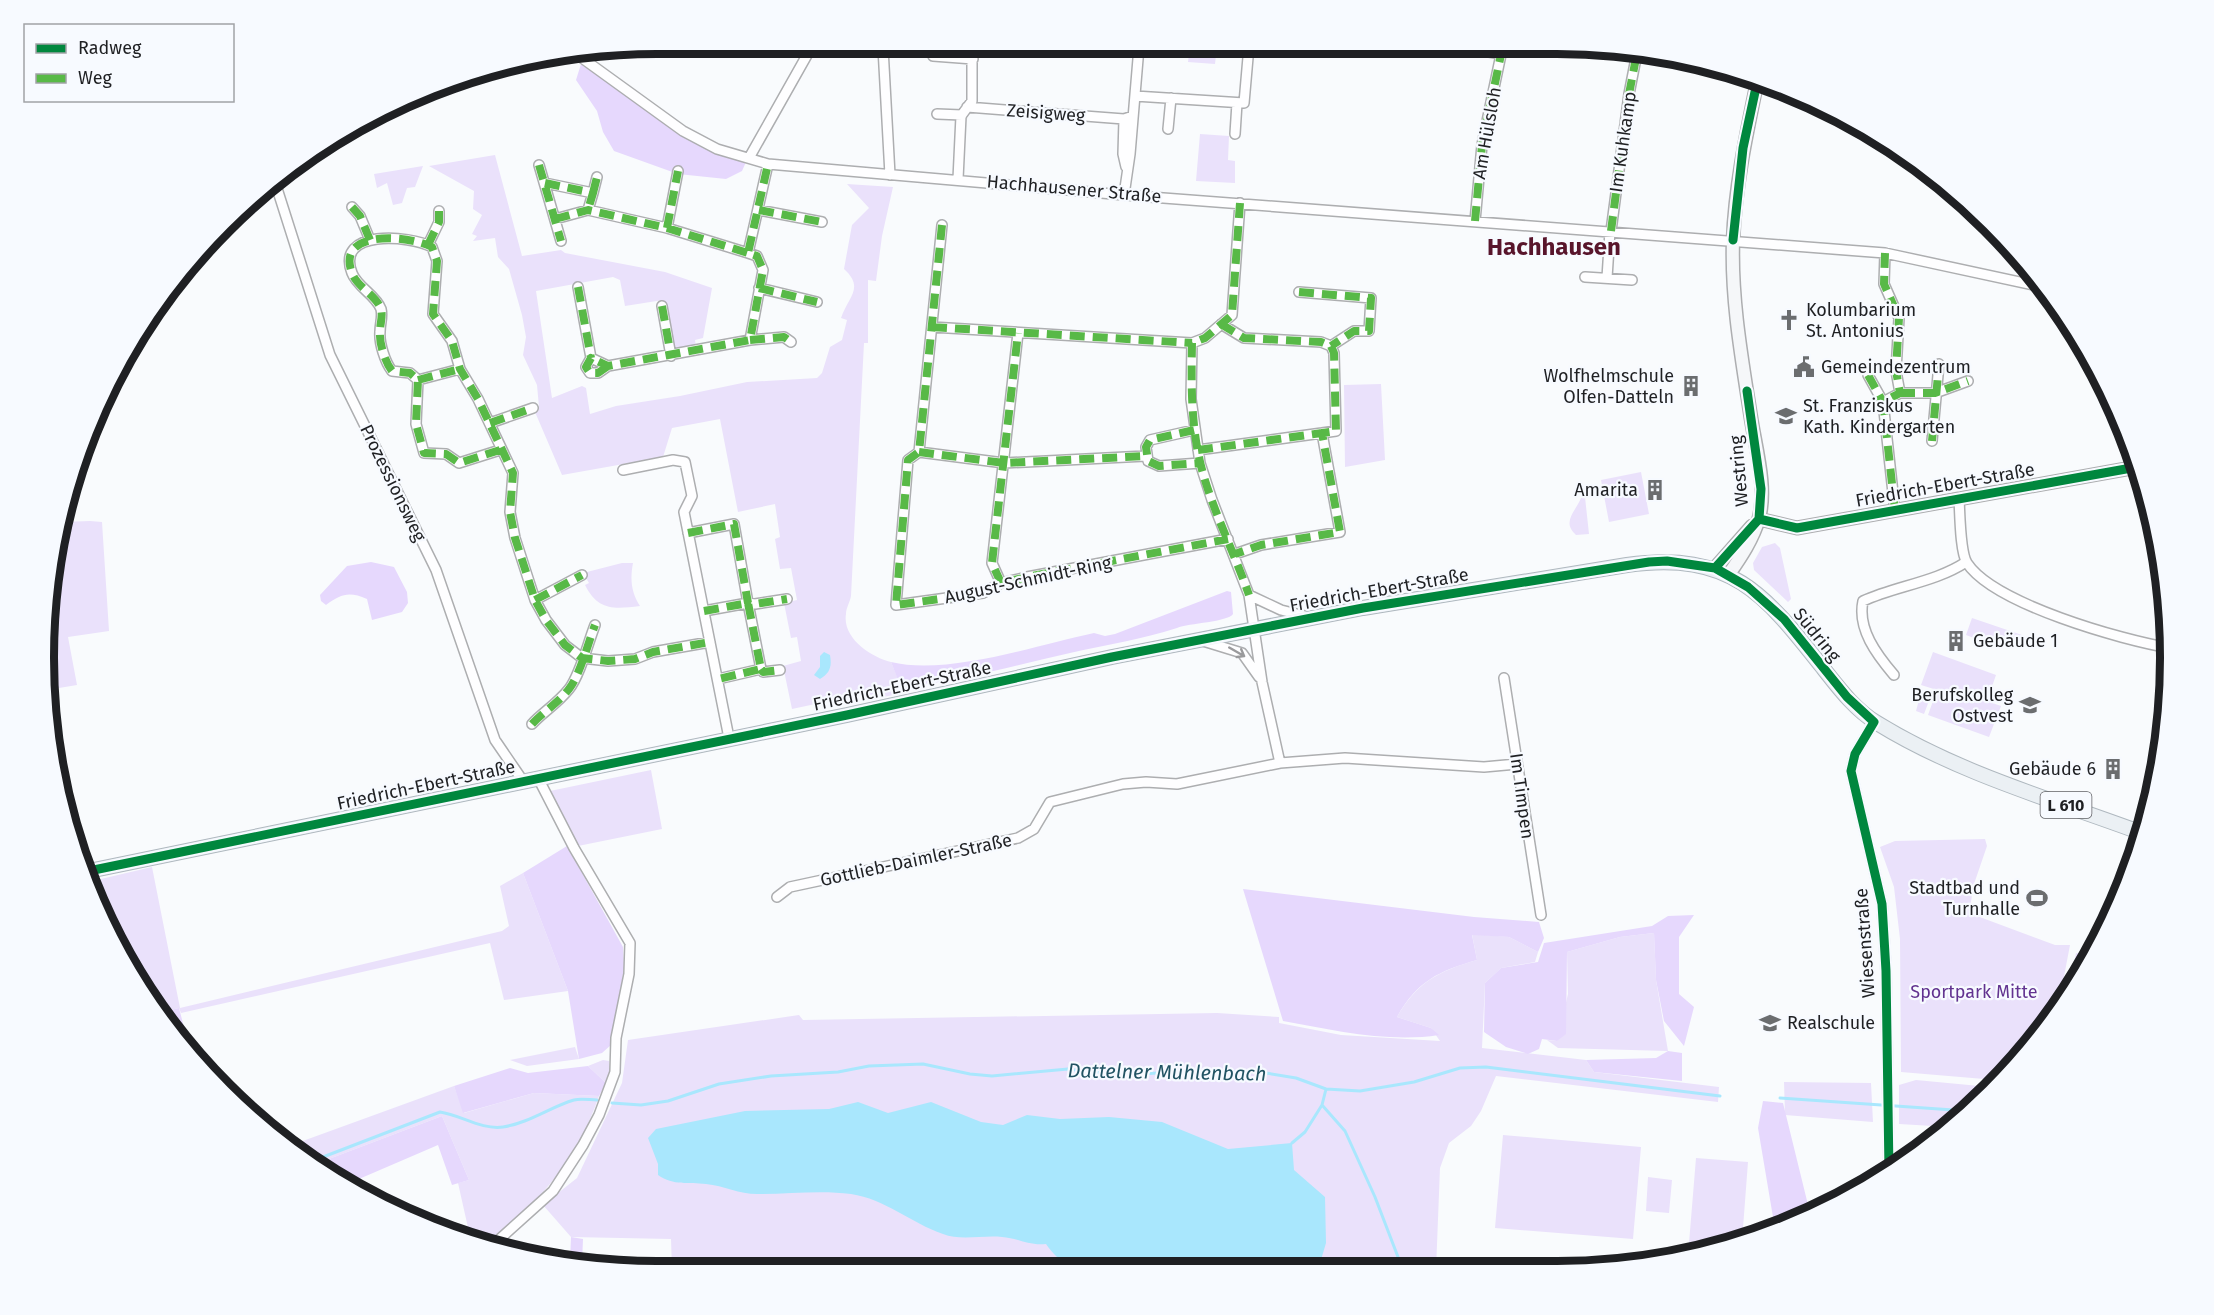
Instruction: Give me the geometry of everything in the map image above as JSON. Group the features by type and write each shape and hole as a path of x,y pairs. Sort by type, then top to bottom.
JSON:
{"main road":[{"name":"Friedrich-Ebert-Straße","path":"93,870 522,782 541,784 729,738 1311,618 1649,562 1667,561 1715,568 1729,574"},
{"name":"Südring","path":"1729,574 1768,603 1847,697 1874,722 1934,754 2134,830"}],"street":[{"path":"749,158 808,54"},
{"path":"883,54 890,175"},
{"path":"958,179 964,111 972,101 973,54"},
{"path":"1124,195 1129,117 1134,96 1138,54"},
{"path":"1134,96 1244,103 1248,54"},
{"name":"Am Hülsloh","path":"1475,221 1482,145 1501,54"},
{"path":"933,56 973,59"},
{"name":"Hachhausener Straße","path":"583,59 683,131 717,149 768,164 1124,195 1885,253 2030,284"},
{"name":"Im Kuhkamp","path":"1611,231 1636,59"},
{"name":"Westring","path":"1729,574 1746,550 1759,519 1761,489 1738,316 1733,240 1743,148 1756,88"},
{"path":"1168,129 1171,98"},
{"path":"1235,134 1237,103"},
{"name":"Zeisigweg","path":"937,114 964,111 1129,117"},
{"path":"748,253 768,164"},
{"path":"539,165 561,241"},
{"path":"667,228 678,171"},
{"path":"588,210 597,177"},
{"path":"544,183 593,193"},
{"name":"Prozessionsweg","path":"277,190 330,355 436,570 495,740 522,782"},
{"path":"932,327 1192,344 1232,315 1239,203"},
{"path":"352,207 360,216 370,240"},
{"path":"555,219 588,210 667,228 757,256 762,270 750,340"},
{"path":"759,210 822,222"},
{"path":"428,245 439,222 439,211"},
{"name":"August-Schmidt-Ring","path":"942,225 919,452 908,460 896,605 983,593 1001,583 1228,539"},
{"path":"1607,278 1611,231"},
{"path":"418,380 410,373 392,371 387,365 379,334 382,316 380,306 352,276 350,254 357,246 370,240 401,238 428,245 437,261 432,314 452,341 460,369 490,423 500,450 513,474 510,512 515,538 535,600 546,620 565,645 582,658 608,662 635,659 654,652 710,642"},
{"path":"1885,253 1884,284 1899,318 1896,370 1900,393"},
{"path":"1585,277 1632,280"},
{"path":"578,287 591,358 586,367 590,373 598,373 608,366 750,340 784,337 791,342"},
{"path":"759,288 817,302"},
{"path":"1299,292 1371,298 1369,331 1354,331 1331,346"},
{"path":"662,306 671,356"},
{"path":"1198,450 1336,431 1334,352 1331,346 1321,342 1244,338 1221,324"},
{"path":"1001,583 992,563 1018,333"},
{"path":"1192,344 1194,430 1200,463 1249,595 1262,682 1280,763"},
{"path":"591,358 608,366"},
{"path":"1932,441 1935,393 1939,386 1940,364"},
{"path":"418,380 460,369"},
{"path":"1868,375 1883,402 1895,511"},
{"path":"418,380 417,424 424,453 446,453 459,463 500,450"},
{"path":"1883,402 1900,393 1935,393 1968,381"},
{"path":"490,423 533,408"},
{"path":"1194,430 1150,440 1146,456 1148,461 1159,466 1200,463"},
{"path":"1235,554 1261,545 1340,532 1322,433"},
{"path":"919,452 1004,463 1146,456"},
{"path":"623,470 673,460 685,462 692,496 684,512 729,738"},
{"name":"Friedrich-Ebert-Straße","path":"1759,519 1797,528 2129,468"},
{"path":"1959,499 1966,562 1985,580 2018,601 2091,628 2160,646"},
{"name":"Westring","path":"1715,568 1759,519"},
{"path":"688,533 734,524 761,669"},
{"path":"1894,675 1875,653 1867,634 1861,611 1863,601 1883,592 1955,569 1966,562"},
{"path":"535,600 582,575"},
{"name":"Friedrich-Ebert-Straße","path":"1249,595 1281,610 1311,618"},
{"path":"704,611 787,599"},
{"path":"532,724 540,715 548,712 571,687 596,625"},
{"path":"1199,640 1242,653 1262,682"},
{"path":"718,679 761,669 763,672 780,670"},
{"name":"Im Timpen","path":"1504,678 1541,915"},
{"name":"Wiesenstraße","path":"1874,722 1855,754 1851,771 1882,904 1889,1161"},
{"name":"Gottlieb-Daimler-Straße","path":"777,897 790,887 1028,835 1044,810 1060,798 1146,782 1177,784 1280,763 1346,758 1484,767 1517,764"},
{"path":"499,1239 553,1191 584,1145 599,1115 615,1072 616,1038 629,974 630,943 574,848 541,784"}],"green space":[{"path":"1189,54 1216,54 1215,64 1188,62"},
{"path":"1200,134 1229,136 1228,160 1235,161 1235,183 1196,181"},
{"path":"495,155 522,256 561,250 565,253 665,272 712,288 703,338 695,340 696,347 677,350 673,346 663,300 625,306 620,280 613,277 536,291 552,398 582,386 586,388 590,414 616,406 747,382 817,378 822,373 830,347 842,340 847,320 841,318 854,287 850,276 844,269 852,225 869,208 847,184 893,187 882,236 876,281 868,280 868,343 864,343 851,596 846,612 846,623 853,638 860,645 875,656 891,662 904,693 883,697 862,694 792,709 783,666 801,661 797,637 791,638 784,603 797,600 791,568 780,569 775,539 780,537 775,504 738,512 720,419 672,428 663,457 562,475 535,412 539,407 537,385 523,355 526,337 509,269 498,257 495,238 473,241 477,236 472,234 482,215 473,209 474,191 429,166"},
{"path":"423,166 415,187 407,188 402,203 393,205 387,183 377,188 374,174"},
{"path":"1381,384 1385,460 1345,467 1344,385"},
{"path":"1641,472 1649,514 1609,522 1601,480"},
{"path":"1585,497 1589,534 1576,535 1570,526 1571,516 1581,498"},
{"path":"70,522 102,522 109,631 68,637 77,685 55,689 55,618 59,579"},
{"path":"1775,543 1780,548 1791,599 1788,602 1754,570 1753,563 1762,547"},
{"path":"622,563 633,563 632,585 640,606 615,608 601,604 595,600 585,585 589,583 583,573"},
{"path":"1972,618 2022,635 2018,648 1998,640 1997,643 1983,638 1982,641 1966,635"},
{"path":"1933,652 1996,675 1987,701 2001,706 1989,737 1928,715 1937,690 1921,685"},
{"path":"1917,688 1932,693 1924,714 1916,711 1919,700 1914,698"},
{"path":"651,770 662,829 578,846 550,791"},
{"name":"Sportpark Mitte","path":"1985,839 1987,846 1974,884 1969,913 2055,945 2070,945 2062,986 2035,1025 1987,1079 1901,1072 1900,939 1894,887 1880,847 1895,841"},
{"path":"152,867 180,1008 502,931 509,926 500,886 523,873 568,991 504,1000 490,943 181,1013 179,1008 169,1010 135,959 116,924 97,880"},
{"path":"1654,933 1656,980 1668,1051 1558,1048 1547,1040 1557,1041 1568,994 1567,952 1620,937"},
{"path":"1472,934 1509,937 1538,952 1535,962 1501,968 1485,983 1482,1048 1586,1060 1594,1072 1719,1087 1718,1102 1496,1076 1481,1111 1471,1126 1449,1143 1440,1168 1436,1261 672,1261 671,1239 571,1237 543,1205 577,1178 622,1083 628,1040 799,1015 803,1020 1217,1013 1279,1017 1279,1023 1341,1035 1440,1041 1431,1028 1397,1017 1421,986 1440,974 1477,960"},
{"path":"2076,953 2082,954 2079,959 2073,969"},
{"path":"575,1047 579,1059 527,1066 510,1060"},
{"path":"603,1060 609,1061 610,1073 606,1083 588,1066"},
{"path":"1916,1080 1981,1086 1936,1126 1899,1124 1899,1085"},
{"path":"1784,1082 1871,1083 1873,1122 1785,1115"},
{"path":"454,1086 464,1113 534,1093 599,1096 590,1120 567,1161 540,1195 496,1238 469,1230 458,1183 469,1180 442,1116 325,1161 299,1142"},
{"path":"1503,1135 1641,1147 1633,1239 1495,1228"},
{"path":"1696,1158 1748,1162 1743,1231 1697,1244 1689,1243"},
{"path":"1648,1177 1672,1180 1669,1213 1646,1211"}],"shaded area":[{"path":"581,64 681,135 746,162 742,171 726,179 678,174 614,151 603,132 597,111 576,80"},
{"path":"371,562 394,567 407,592 408,603 402,612 372,620 367,599 350,594 336,598 326,605 321,601 320,595 347,566"},
{"path":"1227,591 1231,592 1233,614 1224,619 1183,626 1137,639 970,676 910,686 902,690 891,662 938,665 965,662 1094,633 1105,636 1115,634"},
{"path":"567,846 623,947 624,968 611,1045 602,1053 579,1059 568,991 523,873"},
{"path":"1243,889 1474,917 1539,922 1544,938 1538,952 1509,937 1472,935 1477,960 1451,968 1430,979 1413,994 1397,1017 1431,1028 1439,1035 1400,1037 1341,1031 1283,1021"},
{"path":"1694,915 1679,937 1679,994 1694,1007 1684,1046 1664,1021 1656,980 1654,933 1620,937 1567,952 1566,1034 1557,1041 1542,1039 1539,1049 1528,1054 1506,1047 1484,1032 1485,983 1501,968 1538,962 1544,943 1652,926 1668,916"},
{"path":"179,1008 185,1031 189,1037 179,1025 169,1010"},
{"path":"1668,1051 1682,1053 1682,1081 1594,1072 1586,1060 1656,1058"},
{"path":"588,1066 606,1083 599,1096 534,1093 463,1113 454,1086 510,1068 528,1073"},
{"path":"1763,1101 1783,1103 1808,1206 1774,1220 1758,1128"},
{"path":"442,1116 469,1180 452,1185 438,1145 359,1179 325,1161"},
{"path":"571,1237 583,1239 582,1256 570,1254"}],"water":[{"path":"824,652 830,655 830,666 828,672 820,679 814,675 820,667 820,656"},
{"path":"858,1102 888,1113 931,1102 981,1122 1003,1125 1027,1115 1060,1119 1109,1117 1162,1122 1228,1149 1292,1143 1294,1170 1325,1197 1326,1243 1321,1261 1062,1261 1046,1244 1034,1244 1002,1237 950,1236 931,1229 887,1206 851,1194 817,1192 753,1194 713,1185 670,1181 658,1175 658,1164 648,1138 656,1129 745,1111 829,1109"}],"waterway":[{"name":"Dattelner Mühlenbach","path":"612,1103 641,1105 668,1101 719,1084 771,1076 838,1072 869,1066 923,1064 992,1076 1068,1069 1123,1075 1193,1071 1260,1072 1296,1078 1326,1089 1360,1091 1414,1082 1460,1068 1486,1067 1720,1096"},
{"path":"1326,1089 1322,1105 1345,1131 1375,1197 1400,1261"},
{"name":"Dattelner Mühlenbach","path":"1780,1098 1955,1110"},
{"name":"Dattelner Mühlenbach","path":"321,1158 440,1112 487,1126 503,1127 522,1122 574,1100 597,1100"},
{"path":"1292,1143 1305,1132 1322,1105"}],"marked path":[{"path":"1475,221 1482,145 1501,54"},
{"path":"1611,231 1636,59"},
{"path":"608,366 598,373 590,373 586,367 591,358 608,366 750,340 763,270 757,256 748,253 768,164"},
{"path":"539,165 561,241"},
{"path":"667,228 678,171"},
{"path":"593,193 597,177"},
{"path":"545,183 593,193 588,210"},
{"path":"1240,203 1232,315 1205,338 1192,343 1192,394 1196,444 1204,477 1249,595"},
{"path":"352,207 360,216 370,240"},
{"path":"555,219 588,210 667,228 748,253"},
{"path":"759,210 822,222"},
{"path":"428,245 439,222 439,211"},
{"path":"942,225 919,452 908,460 896,605 983,593 1001,583 1027,577 1228,539"},
{"path":"500,450 459,463 446,454 424,453 416,424 418,380 410,373 392,371 387,363 380,341 381,309 352,273 350,259 354,249 364,242 392,238 432,247 437,261 433,314 452,341 460,369 478,399 513,473 510,512 515,538 535,600 546,620 565,645 582,658 608,661 635,659 653,652 710,642"},
{"path":"1885,253 1884,284 1899,318 1896,371 1900,393 1883,402 1895,511"},
{"path":"578,287 591,358"},
{"path":"759,288 817,302"},
{"path":"1299,292 1371,298 1369,331 1354,331 1331,346"},
{"path":"662,306 671,356"},
{"path":"1221,324 1244,338 1321,342 1331,346 1334,353 1336,431 1322,433 1340,532 1261,545 1235,554"},
{"path":"932,327 1192,343"},
{"path":"1001,583 992,563 1018,333"},
{"path":"750,340 784,337 791,342"},
{"path":"1932,441 1939,364"},
{"path":"418,380 460,369"},
{"path":"1868,375 1883,402"},
{"path":"1900,393 1935,393 1968,381"},
{"path":"490,423 533,408"},
{"path":"1194,430 1150,440 1146,447 1148,461 1159,466 1200,463"},
{"path":"1198,450 1322,433"},
{"path":"919,452 1004,463 1146,456"},
{"path":"688,533 734,524 748,603 787,599"},
{"path":"535,600 582,575"},
{"path":"704,611 748,603 761,669 718,679"},
{"path":"532,724 560,699 573,683 595,625"},
{"path":"761,669 763,672 780,670"}],"cycle path":[{"path":"1733,240 1743,148 1756,88"},
{"path":"1715,568 1759,519 1761,489 1747,391"},
{"path":"1759,519 1797,528 2129,468"},
{"path":"93,870 847,715 1112,657 1363,608 1649,562 1667,561 1715,568 1748,587 1784,619 1847,697 1874,722 1855,754 1851,771 1882,904 1886,971 1889,1161"}],"place":[{"name":"Kolumbarium St. Antonius","path":"1789,320"},
{"name":"Gemeindezentrum","path":"1804,367"},
{"name":"Wolfhelmschule Olfen-Datteln","path":"1691,386"},
{"name":"St. Franziskus Kath. Kindergarten","path":"1786,416"},
{"name":"Amarita","path":"1655,490"},
{"name":"Gebäude 1","path":"1956,641"},
{"name":"Berufskolleg Ostvest","path":"2030,705"},
{"name":"Gebäude 6","path":"2113,769"},
{"name":"Stadtbad und Turnhalle","path":"2037,898"},
{"name":"Realschule","path":"1770,1023"}],"district":[{"name":"Hachhausen","path":"1554,247"}]}
